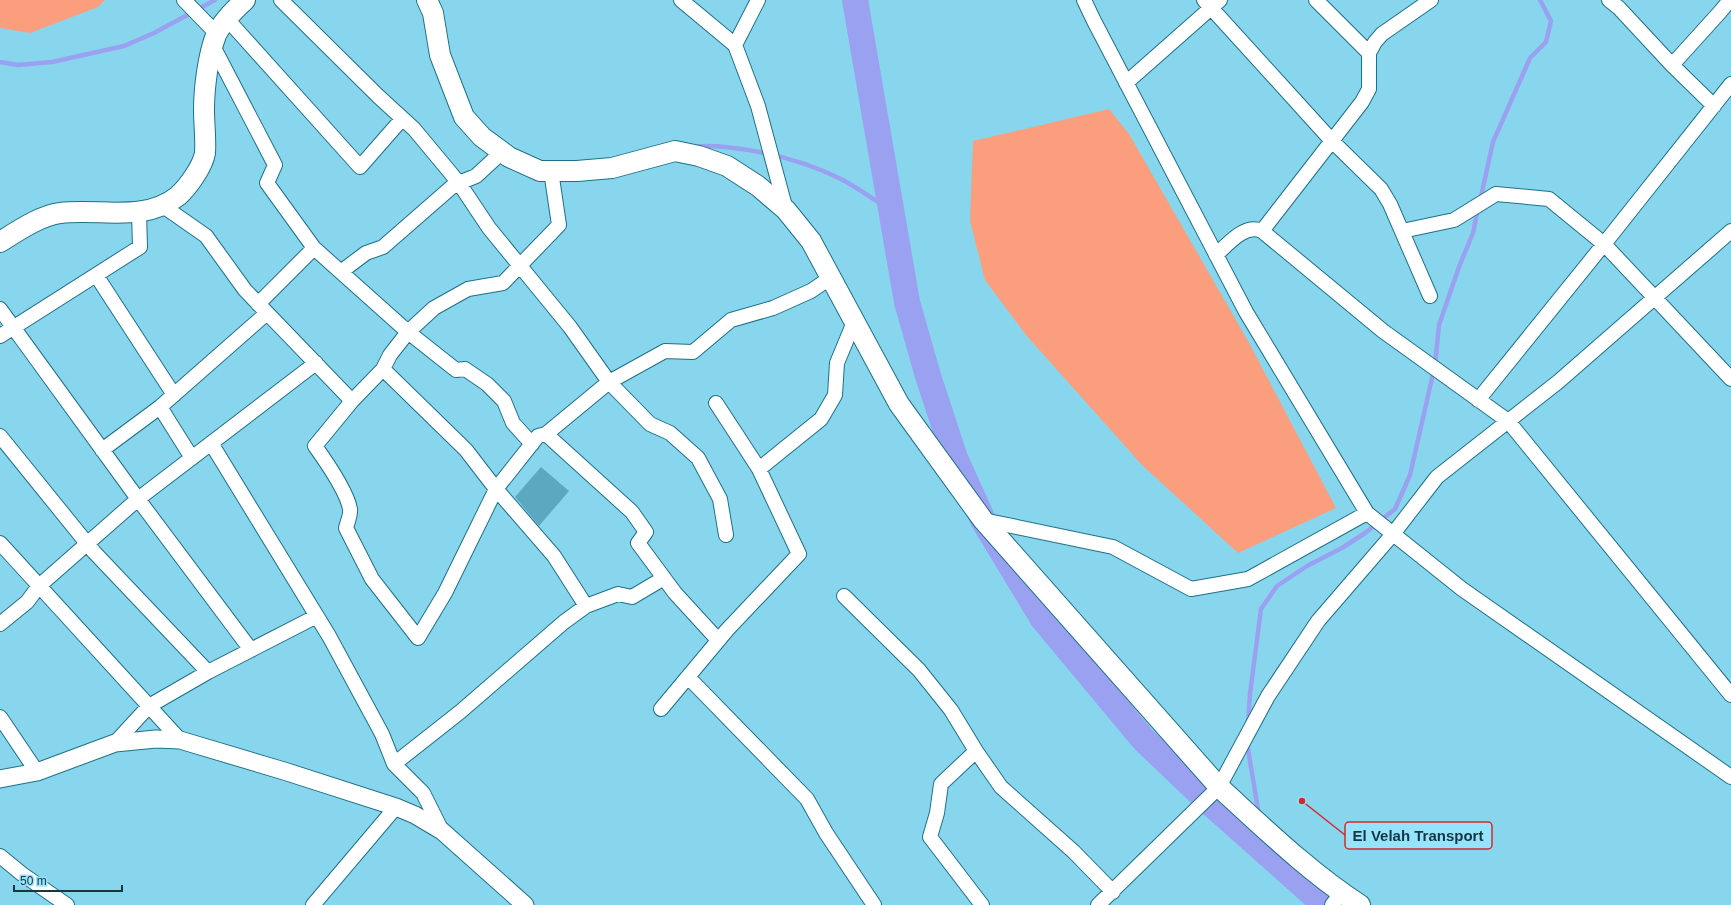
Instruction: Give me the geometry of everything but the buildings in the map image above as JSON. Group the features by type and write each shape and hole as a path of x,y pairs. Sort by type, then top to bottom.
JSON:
{"main road":[{"path":"0,242 29,225 59,213 139,212 163,206 178,195 193,180 205,154 204,108 210,59 219,33 233,10 245,0"},
{"path":"427,0 433,13 440,55 464,117 482,137 509,157 540,171 551,171 612,168 675,151 699,156 728,166 758,186 786,210 811,241 899,404 983,520 1219,787 1261,826 1317,874 1337,899 1360,905"}],"street":[{"path":"184,0 360,167 402,119"},
{"path":"281,0 414,130 459,183 489,228 570,326 609,382 650,424 670,434 698,458 720,499 726,535"},
{"path":"681,0 734,45 758,106 786,210"},
{"path":"734,45 758,0"},
{"path":"1084,0 1246,312 1367,513 1462,590 1731,777"},
{"path":"1316,0 1369,53"},
{"path":"1262,231 1362,102 1369,89 1369,53 1382,34 1431,0"},
{"path":"1609,0 1619,8 1672,66 1714,106"},
{"path":"1672,66 1730,0"},
{"path":"1126,83 1211,3 1332,141 1381,189 1386,196 1430,296"},
{"path":"219,33 275,165 267,183 314,248 342,271 408,332 456,370 465,369 487,384 504,401 513,423 532,444"},
{"path":"1478,400 1731,84"},
{"path":"342,271 366,253 384,247 454,185 476,176 502,152"},
{"path":"551,171 559,225 504,283 468,289 434,308 408,332 390,355 382,369 352,401 315,446 327,462 342,490 350,510 346,528 372,579 418,638 445,592 496,489 538,436 546,434 609,382 665,351 693,352 730,320 773,308 811,291 830,278"},
{"path":"1402,231 1454,220 1496,194 1549,198 1604,244 1731,379"},
{"path":"163,206 206,236 245,290 352,401"},
{"path":"0,336 140,247 139,212"},
{"path":"1216,255 1240,234 1247,230 1257,228 1383,331 1508,421 1731,695"},
{"path":"1098,905 1219,787 1268,696 1318,621 1393,534 1436,477 1558,382 1731,231"},
{"path":"102,450 174,395 263,308 314,248"},
{"path":"96,275 174,395"},
{"path":"0,309 138,499 251,650"},
{"path":"760,469 821,419 835,395 837,363 854,322"},
{"path":"0,624 27,602 39,586 138,499 316,363"},
{"path":"382,369 466,450 496,489 554,556 586,606"},
{"path":"661,709 718,640 799,554 760,469 716,402"},
{"path":"160,407 192,458"},
{"path":"546,434 632,512 646,532 638,543 675,593 718,640"},
{"path":"0,436 87,543 208,672"},
{"path":"211,443 317,616 382,734 394,764 423,793 442,830"},
{"path":"983,520 1113,547 1191,589 1248,578 1367,513"},
{"path":"0,543 180,740"},
{"path":"394,764 460,712 564,622 586,606 618,594 632,597 664,578"},
{"path":"844,596 920,670 951,710 976,751 1001,787 1074,852 1113,892"},
{"path":"115,743 149,706 208,672 317,616"},
{"path":"688,677 807,799 826,833 874,905"},
{"path":"0,716 37,772"},
{"path":"0,779 37,772 115,743 156,739 180,740 284,771 396,807 415,815 442,830 525,905"},
{"path":"976,751 941,784 937,813 930,837 982,905"},
{"path":"313,905 396,807"},
{"path":"0,856 22,874 67,905"}],"shaded area":[{"path":"0,0 105,0 98,7 30,33 0,28"},
{"path":"1109,109 1129,134 1248,341 1336,508 1238,553 1142,465 1026,335 985,280 970,221 973,141"}],"waterway":[{"path":"0,62 18,65 52,62 124,46 154,33 215,0"},
{"path":"855,0 907,302 928,376 955,458 983,520 1043,619 1143,739 1207,800 1325,905"},
{"path":"1480,201 1493,142 1530,58 1546,42 1551,21 1540,0"},
{"path":"695,147 710,146 740,149 786,158 843,180 890,210"},
{"path":"1248,724 1250,694 1261,609 1277,586 1307,566 1342,548 1365,533 1395,509 1410,475 1435,365 1439,325 1459,267 1473,233 1478,208"},
{"path":"1247,743 1259,815"},
{"path":"1265,839 1271,857"}],"place":[{"name":"El Velah Transport","path":"1302,801"}]}
